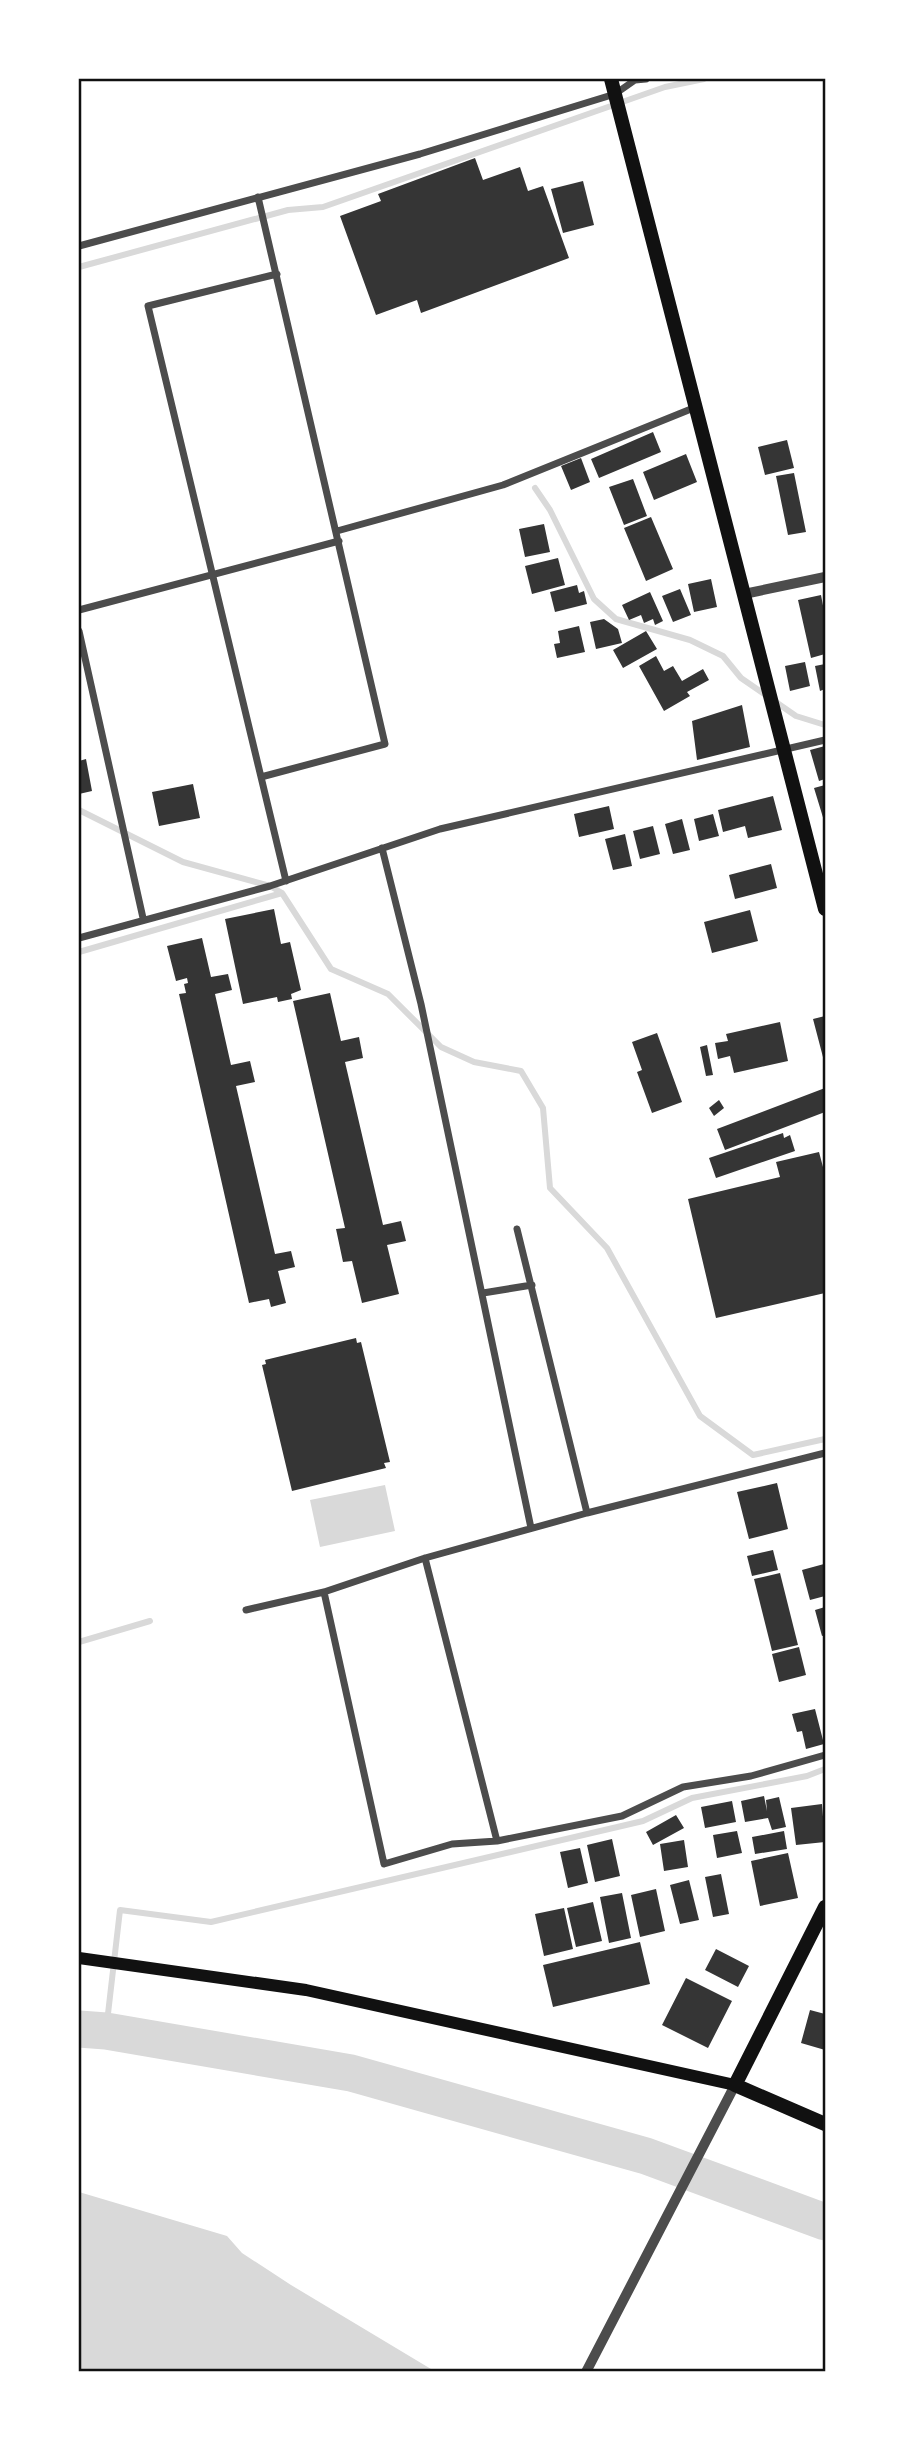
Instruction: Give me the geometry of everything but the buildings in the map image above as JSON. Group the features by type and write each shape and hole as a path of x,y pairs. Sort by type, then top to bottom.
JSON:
{"main road":[{"path":"611,79 825,909"},
{"path":"735,2085 825,1910"},
{"path":"79,1958 306,1990 735,2085 825,2124"}],"street":[{"path":"79,246 419,154 615,94 635,80 646,79"},
{"path":"258,197 385,744 261,777"},
{"path":"277,274 148,306 286,881"},
{"path":"337,531 503,485 696,407"},
{"path":"79,610 339,541"},
{"path":"744,594 825,577"},
{"path":"79,631 143,918"},
{"path":"79,938 143,918 286,881 439,829 825,740"},
{"path":"382,848 421,1004 531,1528"},
{"path":"517,1229 587,1513"},
{"path":"483,1293 532,1285"},
{"path":"246,1610 324,1592 425,1558 531,1528 825,1453"},
{"path":"425,1558 497,1841"},
{"path":"324,1592 384,1864 452,1844 497,1841 622,1815 683,1787 751,1776 825,1755"},
{"path":"586,2372 735,2085"}],"shaded area":[{"path":"385,1485 395,1531 320,1547 310,1500"},
{"path":"79,2192 227,2236 242,2253 291,2285 436,2372 79,2372"}],"waterway":[{"path":"79,267 288,210 323,207 665,87 704,79"},
{"path":"535,488 550,510 594,599 616,619 690,640 723,656 741,678 796,716 825,725"},
{"path":"79,810 183,862 270,886 282,893 331,969 388,994 441,1047 474,1062 521,1071 543,1108 550,1188 607,1248 700,1416 753,1455 825,1439"},
{"path":"79,952 282,893"},
{"path":"79,1642 150,1621"},
{"path":"106,2031 120,1910 211,1922 643,1821 692,1798 807,1776 825,1769"},
{"path":"79,2029 106,2031 351,2073 646,2156 825,2222"}]}
